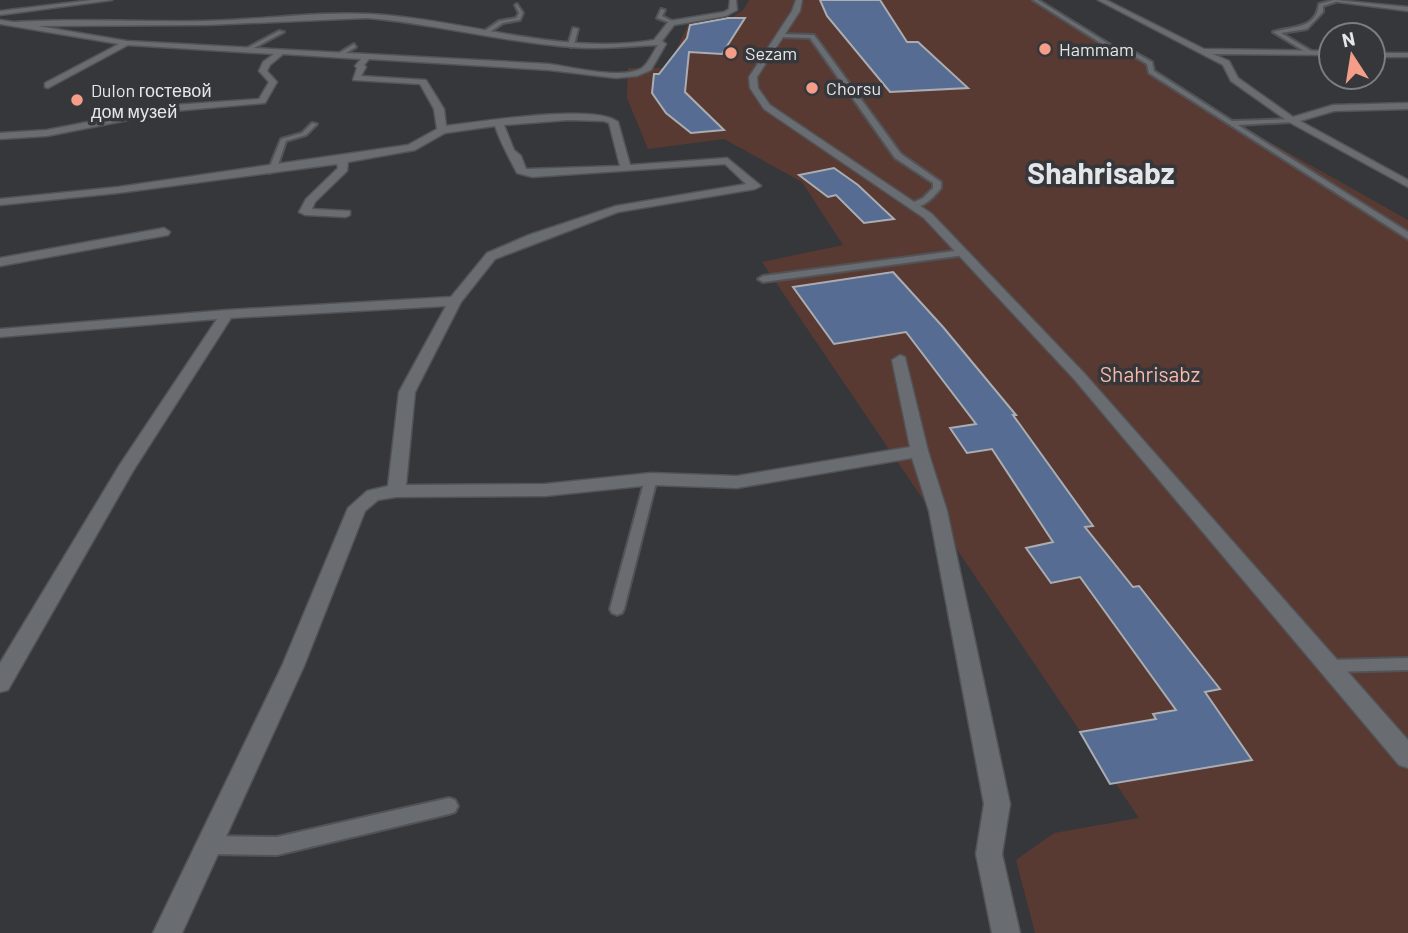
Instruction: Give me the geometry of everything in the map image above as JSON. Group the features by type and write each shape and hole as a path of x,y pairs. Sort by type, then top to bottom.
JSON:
{"street":[{"path":"4,13 23,0"},
{"path":"4,13 109,0"},
{"path":"657,42 672,23 726,14 733,10 733,0"},
{"path":"799,0 796,12 753,77 758,97 766,107 928,216 1079,376 1408,757"},
{"path":"1101,0 1226,63 1234,79 1292,120 1408,184"},
{"path":"1338,0 1408,9"},
{"path":"0,22 127,43 549,67 616,75 637,74 648,68 662,44 571,45 405,19 367,16 206,23 15,24"},
{"path":"48,85 127,43"},
{"path":"0,136 47,133 174,108 262,101 273,82 262,71 266,64 282,51"},
{"path":"1205,51 1317,53"},
{"path":"1387,55 1408,55"},
{"path":"367,57 359,66 362,68 361,73 356,78 423,82 439,109 442,130"},
{"path":"1292,120 1332,108 1408,106"},
{"path":"0,202 272,171 411,148 442,130 498,122 568,117 606,118 613,121 626,169"},
{"path":"396,491 408,392 456,301 491,256 616,209 755,186 727,162 532,174 521,171 516,156 509,152 498,122"},
{"path":"342,160 344,169 310,201 305,212 346,214"},
{"path":"0,262 164,232"},
{"path":"0,333 227,314 456,301"},
{"path":"0,683 125,470 227,314"},
{"path":"900,360 919,451 938,511 997,804 989,855 1006,933"},
{"path":"167,933 293,666 357,508 373,495 396,491 545,490 651,479 737,482 919,451"}],"lane":[{"path":"1035,0 1112,48 1144,59 1150,63 1151,72 1408,236"},
{"path":"1311,53 1276,32 1305,28 1321,11 1321,5 1338,0"},
{"path":"485,33 501,22 518,19 521,13 517,5"},
{"path":"663,10 659,17 672,23"},
{"path":"571,45 575,29"},
{"path":"250,48 281,32"},
{"path":"781,35 812,36 898,156 937,182 937,188 926,200 913,206"},
{"path":"339,55 354,46"},
{"path":"1231,123 1292,120"},
{"path":"272,171 283,140 304,134 313,124"},
{"path":"763,279 962,253"},
{"path":"617,610 651,479"},
{"path":"1330,666 1408,664"},
{"path":"209,845 277,846 449,806"}],"green space":[{"name":"Shahrisabz","path":"749,0 1032,0 1109,49 1144,61 1148,67 1147,73 1408,220 1408,933 1035,933 1016,860 1054,833 1139,818 762,262 843,245 802,182 724,139 648,149 627,98 628,68 668,68 690,20 731,18 744,9"}],"building":[{"path":"820,0 880,0 907,42 918,42 968,88 890,92 827,16"},
{"path":"728,18 745,18 722,54 689,52 685,92 724,130 691,133 666,113 652,93 654,74 659,74 687,38 690,25"},
{"path":"834,168 858,185 894,219 864,223 836,195 828,197 799,175"},
{"path":"893,272 1016,415 1013,415 1093,526 1085,527 1133,587 1139,586 1220,689 1205,692 1252,760 1110,784 1080,732 1156,719 1153,714 1176,710 1080,577 1051,583 1026,548 1053,542 992,449 967,453 950,428 976,424 906,332 834,344 793,287"}],"place":[{"name":"Hammam","path":"1045,49"},
{"name":"Sezam","path":"731,53"},
{"name":"Chorsu","path":"812,88"},
{"name":"Dulon гостевой дом музей","path":"77,100"}],"district":[{"name":"Shahrisabz","path":"1101,172"}]}
